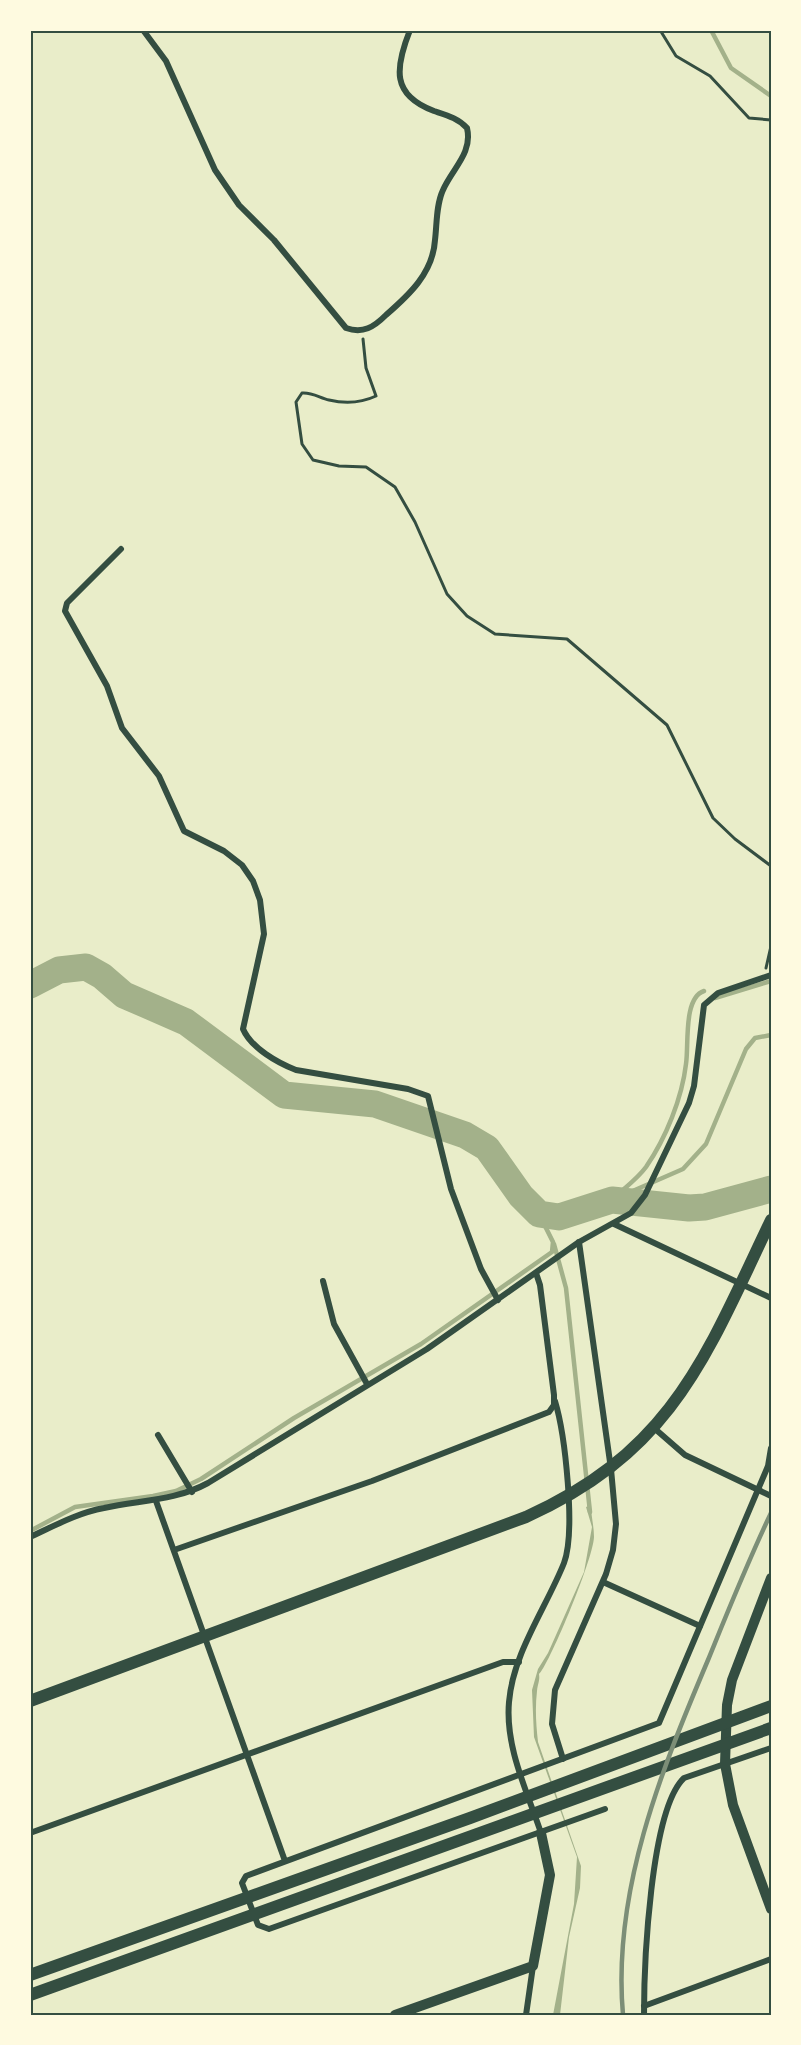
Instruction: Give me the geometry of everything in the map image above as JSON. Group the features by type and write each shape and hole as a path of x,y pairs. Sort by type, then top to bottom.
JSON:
{"main road":[{"path":"30,1701 526,1517 580,1490 611,1469 654,1428 694,1376 771,1220"},
{"path":"30,1975 470,1818 771,1706"},
{"path":"30,1995 771,1728"}],"street":[{"path":"143,30 166,62 215,170 239,205 274,240 345,328 362,330 372,328 405,300 428,267 435,243 443,190 468,146 467,128 460,121 420,105 403,92 400,82 400,60 410,30"},
{"path":"121,549 67,603 65,611 107,686 128,739 159,776 183,831 224,850 242,865 253,881 260,900 264,934 243,1029 246,1037 280,1064 296,1070 408,1089 428,1096 458,1209 481,1269 498,1300"},
{"path":"30,1538 80,1514 156,1501 192,1492 428,1349 567,1250 614,1224 637,1208 681,1123 694,1086 704,1005 718,993 767,975"},
{"path":"614,1224 771,1298"},
{"path":"563,1759 552,1724 555,1690 603,1582 615,1538 611,1469 579,1242"},
{"path":"526,2015 550,1875 541,1833 510,1737 509,1709 513,1680 519,1662 567,1555 570,1527 540,1285 536,1273"},
{"path":"323,1281 334,1324 367,1384"},
{"path":"174,1550 372,1481 546,1414 552,1409 555,1400"},
{"path":"654,1428 685,1455 771,1496"},
{"path":"158,1435 192,1492"},
{"path":"605,1809 269,1929 260,1928 247,1897 243,1878 659,1723 768,1466 771,1448"},
{"path":"156,1501 285,1862"},
{"path":"771,1578 732,1680 727,1705 725,1764 733,1805 771,1909"},
{"path":"603,1582 700,1626"},
{"path":"30,1833 503,1662 519,1662"},
{"path":"644,2015 652,1886 670,1797 675,1786 684,1778 771,1748"},
{"path":"644,2006 771,1959"},
{"path":"395,2015 533,1966"}],"path":[{"path":"660,30 676,56 710,75 749,118 771,120"},
{"path":"362,330 366,368 376,396 363,402 349,402 330,401 308,392 302,393 296,402 302,444 313,460 339,466 366,468 395,487 415,522 447,594 467,616 495,634 567,639 667,725 713,818 735,839 771,866"},
{"path":"767,975 771,946"}],"shaded area":[{"path":"591,1505 594,1537 592,1550 586,1568 569,1613 551,1654 539,1674 536,1697 538,1742 581,1866 580,1888 569,1937 560,2015 553,2015 574,1904 577,1857 534,1737 532,1690 538,1669 548,1653 584,1572 592,1527 586,1507"}],"waterway":[{"path":"711,30 731,68 771,96"},
{"path":"30,985 59,970 86,967 102,976 124,995 186,1022 284,1095 375,1104 465,1135 487,1148 521,1196 539,1214 559,1217 612,1200 689,1208 705,1207 771,1189"},
{"path":"715,998 771,981"},
{"path":"616,1196 646,1167 666,1131 677,1104 684,1077 690,1012 697,995 704,991"},
{"path":"612,1200 683,1169 706,1144 746,1049 755,1038 771,1035"},
{"path":"30,1531 75,1507 176,1491 201,1479 294,1418 421,1344 552,1252 553,1242 539,1214"},
{"path":"554,1244 566,1288 590,1512"}],"railway":[{"path":"623,2015 622,1969 625,1923 644,1833 690,1702 771,1513"}]}
